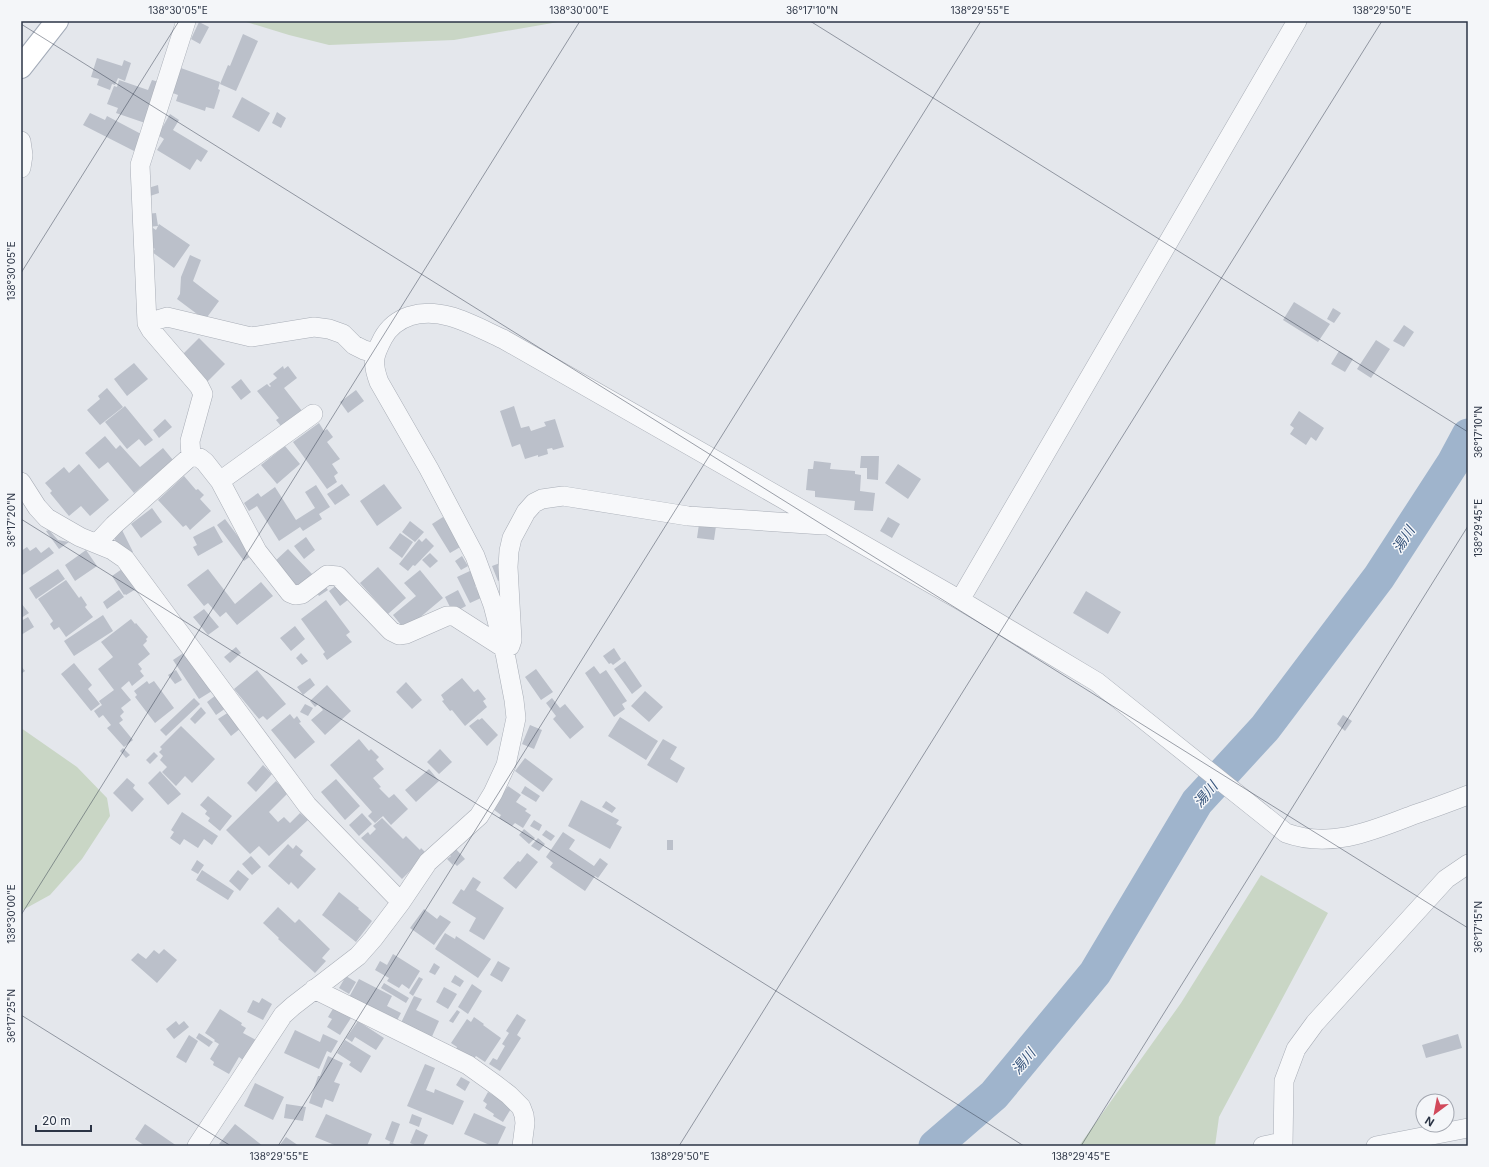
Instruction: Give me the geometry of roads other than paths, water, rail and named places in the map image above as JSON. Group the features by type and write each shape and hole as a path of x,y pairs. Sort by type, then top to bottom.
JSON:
{"main road":[{"path":"21,67 57,21"}],"street":[{"path":"186,21 140,165 147,323 151,330 199,386 203,394 190,441 191,456"},
{"path":"960,600 1297,21"},
{"path":"21,141 23,155 21,168"},
{"path":"202,1144 244,1073 283,1015 314,989 358,956 401,902 428,862 479,816 506,765 516,718 504,648 493,605 475,556 430,469 379,382 374,362 376,353 384,336 392,325 402,319 418,314 435,313 447,315 459,319 503,340 960,600 1097,682 1286,834 1298,838 1320,840 1352,836 1377,829 1468,795"},
{"path":"147,323 167,317 251,337 314,327 329,329 343,334 354,345 364,350 376,353"},
{"path":"220,481 313,414"},
{"path":"191,456 200,458 205,462 220,481 256,551 290,593 295,596 302,594 327,575 338,576 391,631 399,635 406,634 447,616 454,616 504,648"},
{"path":"97,543 114,525 191,456"},
{"path":"21,482 37,507 47,518 80,538 97,543 112,550 125,559 307,805 401,902"},
{"path":"504,648 510,646 512,640 508,567 512,538 526,512 534,503 542,499 563,496 688,516 828,525"},
{"path":"1263,1146 1282,1144 1284,1081 1296,1049 1315,1023 1446,879 1468,864"},
{"path":"314,989 468,1065 496,1085 521,1107 525,1122 522,1146"},
{"path":"1376,1146 1468,1128"}],"waterway":[{"name":"湯川","path":"935,1146 994,1095 1095,973 1197,802 1265,728 1379,577 1453,463 1468,435"}]}
